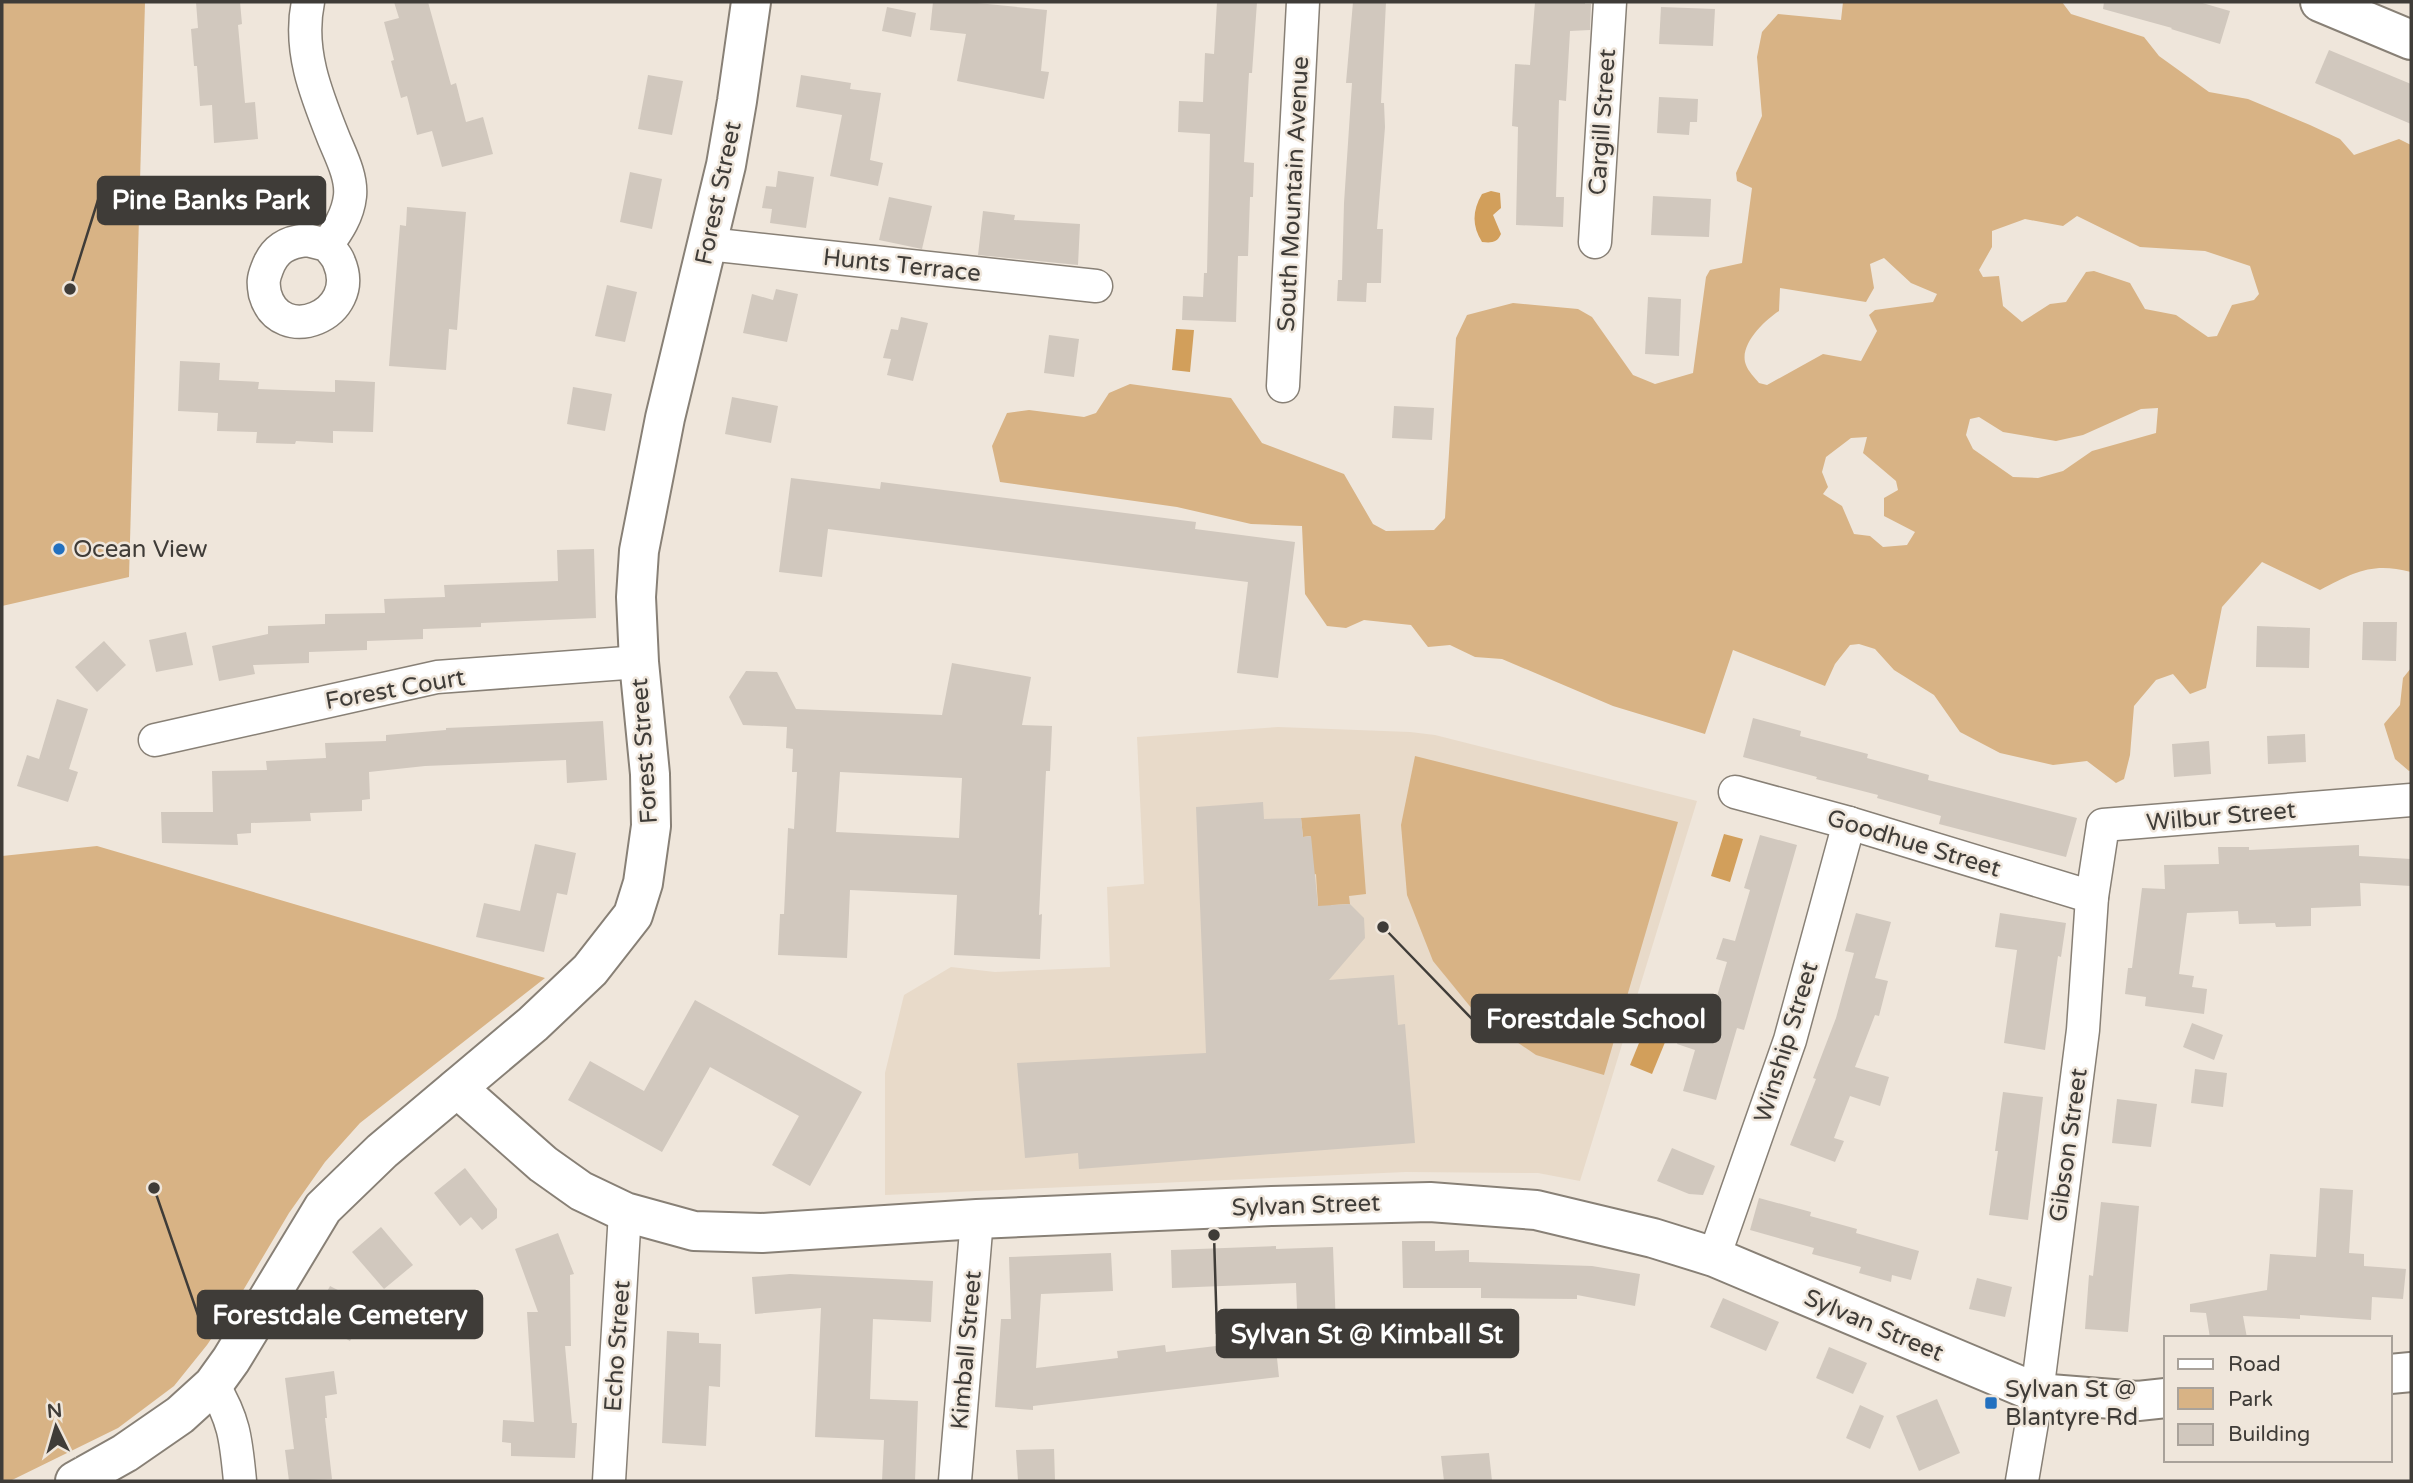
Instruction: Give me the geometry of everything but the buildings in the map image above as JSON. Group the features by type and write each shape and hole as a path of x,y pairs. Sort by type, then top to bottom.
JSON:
{"street":[{"path":"308,2 304,43 308,65 347,170 351,192 340,226 327,245"},
{"name":"Forest Street","path":"75,1481 125,1453 180,1415 213,1385 323,1208 382,1151 533,1024 590,970 633,915 643,883 651,826 648,744 639,662 636,597 639,551 665,418 708,244 737,106 751,2"},
{"name":"South Mountain Avenue","path":"1283,386 1303,2"},
{"name":"Cargill Street","path":"1595,242 1610,2"},
{"path":"2320,2 2411,40"},
{"name":"Hunts Terrace","path":"708,244 1096,286"},
{"name":"Forest Court","path":"155,740 437,677 639,662"},
{"name":"Goodhue Street","path":"1735,792 1849,823 2092,897"},
{"name":"Wilbur Street","path":"2092,897 2103,825 2411,800"},
{"name":"Winship Street","path":"1714,1257 1790,1040 1849,823"},
{"name":"Gibson Street","path":"2022,1481 2037,1393 2083,1030 2092,897"},
{"name":"Sylvan Street","path":"457,1088 543,1164 581,1191 625,1212 694,1231 730,1233 977,1219 1430,1202 1536,1210 1653,1238 1714,1257 2037,1393 2138,1401 2164,1398"},
{"name":"Echo Street","path":"608,1481 625,1212"},
{"name":"Kimball Street","path":"955,1481 977,1219"},
{"path":"2392,1374 2411,1372"},
{"path":"213,1385 227,1408 236,1435 240,1481"}],"shaded area":[{"path":"1491,191 1500,193 1501,208 1493,215 1501,234 1493,242 1482,242 1475,224 1476,206 1482,194"},
{"path":"1176,329 1194,330 1190,372 1172,370"},
{"path":"1278,727 1435,735 1697,801 1580,1181 1538,1173 1406,1172 885,1195 885,1073 904,995 951,967 995,972 1110,967 1107,887 1144,884 1137,737"},
{"path":"1724,834 1743,839 1730,882 1711,876"},
{"path":"1646,1026 1668,1035 1652,1074 1630,1065"}],"green space":[{"path":"2,2 145,2 129,577 2,606"},
{"path":"1843,2 2062,2 2071,14 2144,37 2159,56 2209,92 2248,99 2310,125 2340,139 2354,155 2399,139 2411,145 2411,572 2374,569 2344,578 2320,590 2262,562 2222,607 2206,688 2190,694 2173,674 2156,680 2134,706 2130,755 2124,779 2116,783 2087,761 2053,765 2000,753 1960,732 1934,695 1894,670 1875,649 1859,644 1850,645 1835,664 1825,686 1733,650 1705,734 1613,706 1502,659 1475,657 1450,645 1428,647 1411,625 1364,620 1346,628 1327,626 1305,594 1302,526 1251,524 1177,507 1000,482 992,446 1007,413 1029,410 1084,417 1096,413 1109,393 1130,384 1231,398 1262,443 1344,474 1373,524 1386,531 1434,530 1445,518 1456,338 1467,315 1513,303 1578,309 1592,317 1633,375 1655,384 1693,373 1706,277 1710,270 1742,263 1752,188 1737,181 1736,173 1762,116 1757,57 1762,32 1778,14 1841,20","holes":["2077,216 2140,247 2205,251 2250,266 2259,294 2254,300 2232,305 2217,336 2208,337 2176,315 2145,309 2130,283 2094,271 2086,272 2066,302 2050,304 2022,322 2003,306 1999,276 1983,277 1979,270 1992,247 1992,231 2025,219 2063,226","1884,258 1911,283 1937,294 1933,302 1875,310 1869,315 1877,331 1861,361 1823,354 1767,385 1759,383 1746,365 1746,349 1760,327 1779,311 1780,288 1866,302 1874,288 1870,264","2158,408 2156,433 2092,451 2063,471 2038,478 2013,477 1973,449 1966,435 1970,419 1979,417 2003,432 2056,441 2083,435 2141,409","1867,437 1863,453 1896,481 1898,490 1884,498 1884,516 1915,532 1907,545 1883,547 1870,536 1854,534 1842,506 1823,494 1828,487 1822,472 1826,457 1851,438"]},
{"path":"2411,668 2409,771 2395,759 2384,724 2400,705 2403,678"},
{"path":"1415,756 1678,822 1604,1075 1536,1055 1477,1015 1433,961 1407,895 1401,825"},
{"path":"1360,814 1366,894 1349,896 1350,904 1332,905 1324,911 1315,911 1318,905 1316,874 1313,875 1310,836 1303,837 1301,818"},
{"path":"97,846 545,978 360,1123 325,1162 289,1213 207,1345 174,1386 118,1428 10,1481 2,1481 2,856"}],"place":[{"name":"Pine Banks Park","path":"70,289"},
{"name":"Ocean View","path":"59,549"},
{"name":"Forestdale School","path":"1383,927"},
{"name":"Forestdale Cemetery","path":"154,1188"},
{"name":"Sylvan St @ Kimball St","path":"1214,1235"},
{"name":"Sylvan St @ Blantyre Rd","path":"1991,1403"}]}
